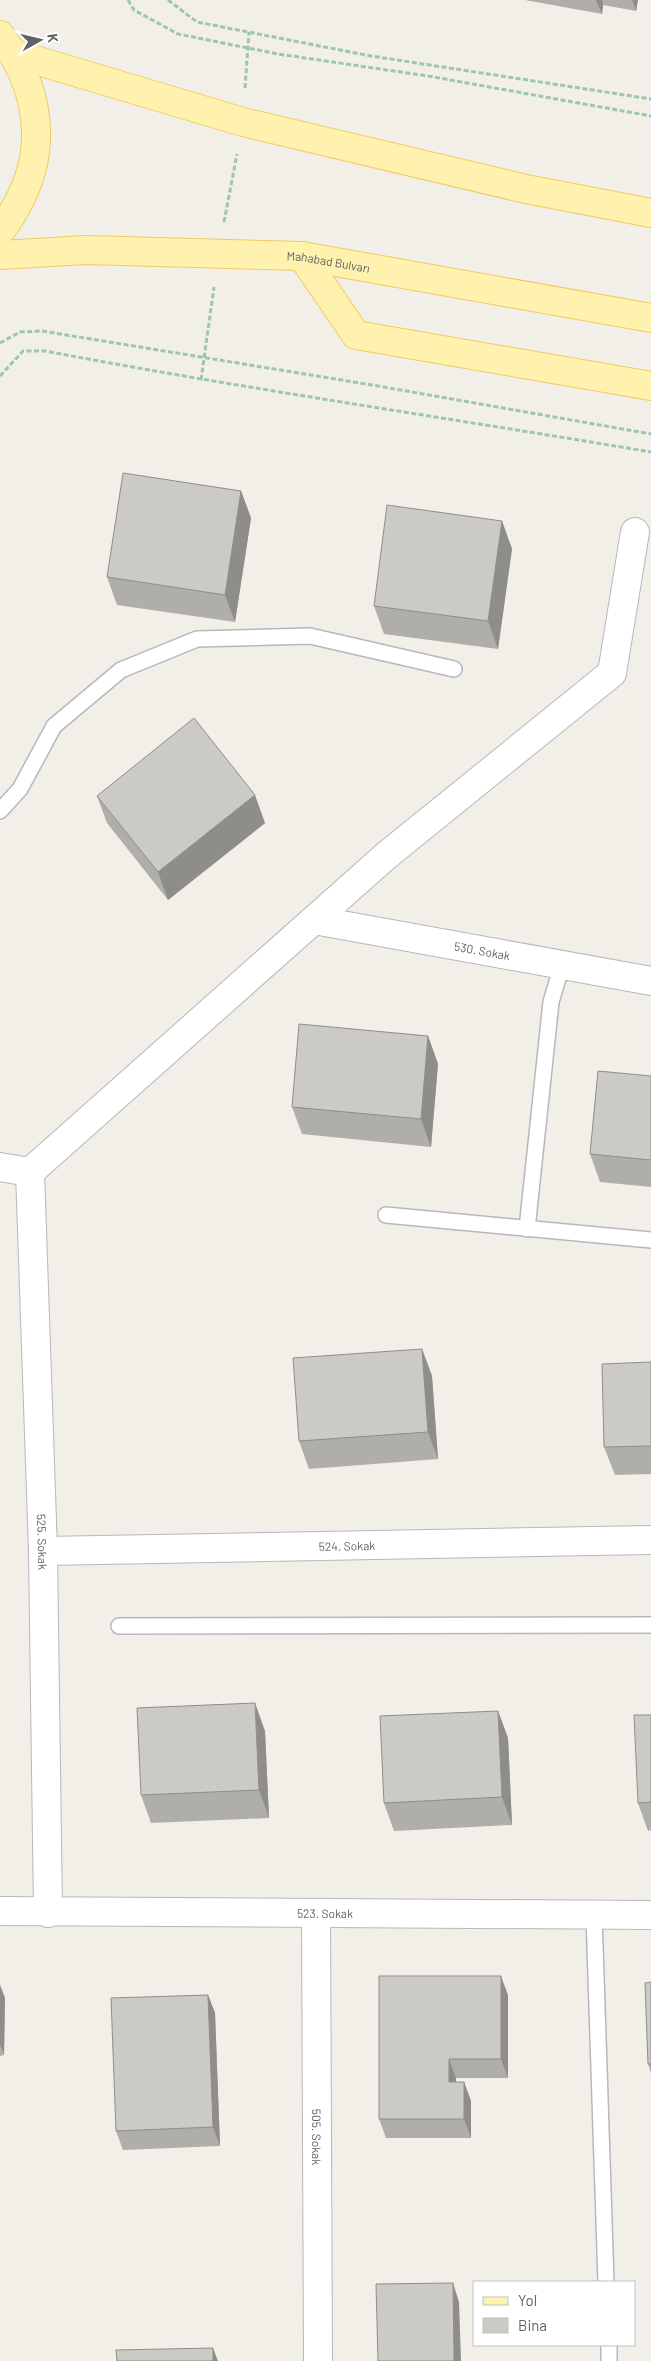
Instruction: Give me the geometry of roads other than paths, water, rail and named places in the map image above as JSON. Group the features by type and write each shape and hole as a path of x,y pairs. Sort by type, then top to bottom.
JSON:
{"main road":[{"path":"7,45 243,122 526,189 651,213"},
{"path":"0,231 27,187 37,142 33,96 7,45"},
{"name":"Mahabad Bulvarı","path":"0,256 86,250 219,252 302,256 651,318"},
{"path":"302,256 356,335 651,386"}],"street":[{"path":"0,1167 30,1172 387,854 612,673 635,532"},
{"name":"530. Sokak","path":"314,920 651,981"},
{"name":"525. Sokak","path":"30,1172 43,1551 48,1912"},
{"name":"524. Sokak","path":"43,1551 651,1540"},
{"name":"523. Sokak","path":"0,1911 651,1915"},
{"name":"505. Sokak","path":"316,1913 318,2361"}],"lane":[{"path":"0,811 20,789 54,726 121,670 197,639 310,636 454,669"},
{"path":"527,1229 551,1002 562,965"},
{"path":"386,1215 651,1240"},
{"path":"119,1626 651,1625"},
{"path":"594,1915 606,2281"},
{"path":"609,2346 609,2361"}]}
